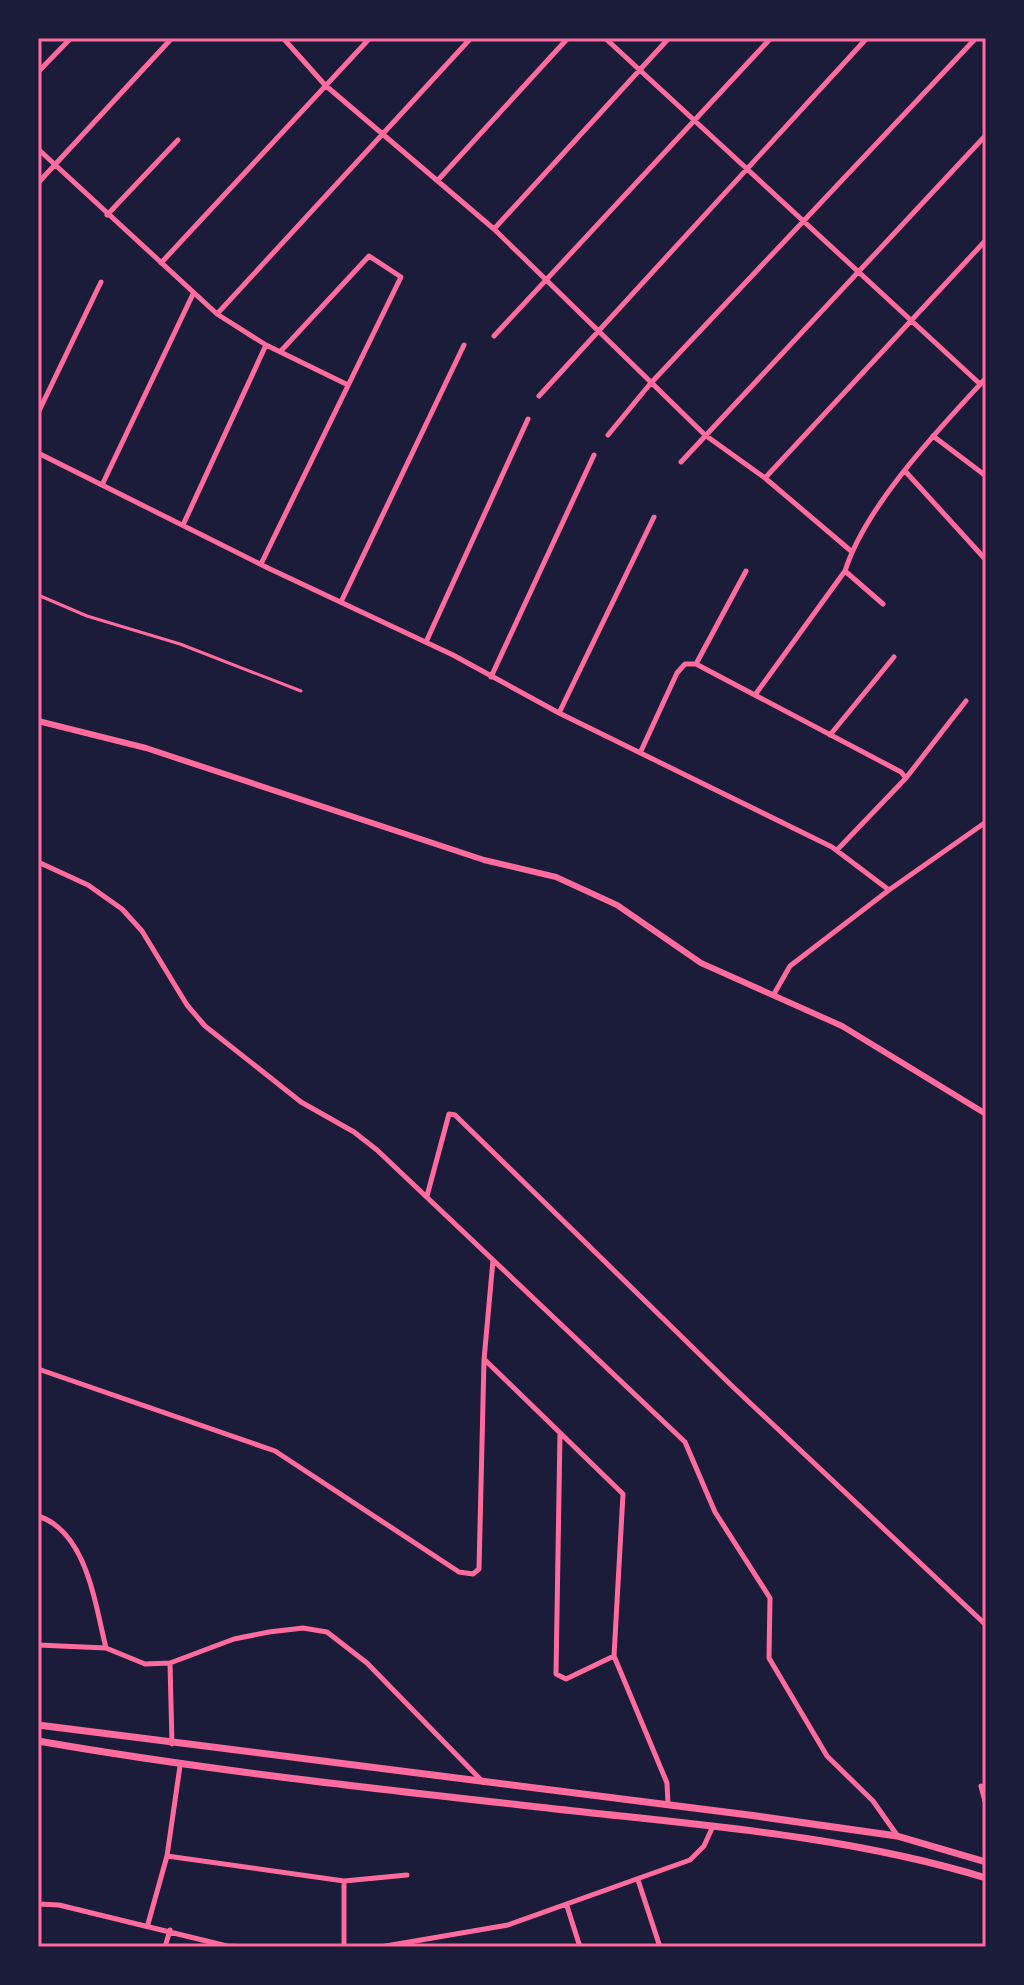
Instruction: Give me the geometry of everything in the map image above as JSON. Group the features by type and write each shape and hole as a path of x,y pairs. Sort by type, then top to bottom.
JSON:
{"main road":[{"path":"38,1725 172,1745 897,1836 986,1862"},
{"path":"38,1741 180,1766 713,1826 860,1847 986,1878"},
{"path":"592,1813 594,1798"}],"street":[{"path":"38,72 71,38"},
{"path":"38,183 172,38"},
{"path":"283,38 325,85 494,229 705,435 765,478 851,551"},
{"path":"161,263 370,38"},
{"path":"217,314 471,38"},
{"path":"438,180 568,38"},
{"path":"605,38 980,384"},
{"path":"494,229 669,38"},
{"path":"494,336 771,38"},
{"path":"539,396 867,38"},
{"path":"608,435 650,384 976,38"},
{"path":"681,462 986,135"},
{"path":"107,215 178,140"},
{"path":"38,149 217,314 266,345 346,384"},
{"path":"765,478 986,240"},
{"path":"261,564 346,384 401,277 369,256 280,352"},
{"path":"38,413 101,282"},
{"path":"102,485 193,294"},
{"path":"183,525 266,345"},
{"path":"341,602 464,345"},
{"path":"755,695 845,571 851,551 905,471 986,378"},
{"path":"426,642 528,419"},
{"path":"933,436 986,476"},
{"path":"38,453 426,642 559,713 837,850 889,890"},
{"path":"491,677 594,455"},
{"path":"905,471 986,560"},
{"path":"559,713 654,517"},
{"path":"696,664 746,571"},
{"path":"845,571 883,604"},
{"path":"830,735 894,657"},
{"path":"641,751 677,673 685,664 696,664 906,778"},
{"path":"837,850 906,778 966,701"},
{"path":"38,721 146,748 484,860 556,877 617,905 701,963 842,1026 986,1114"},
{"path":"774,994 790,966 889,890 986,822"},
{"path":"38,862 88,885 122,909 142,931 187,1005 205,1026 254,1061 301,1102 354,1132 427,1196 685,1442 715,1512 770,1598 769,1658 827,1756 873,1801 897,1836"},
{"path":"427,1196 449,1114 455,1115 731,1385 986,1625"},
{"path":"38,1369 275,1451 349,1503 467,1574 479,1569 484,1360 493,1260"},
{"path":"484,1360 623,1494 614,1656 667,1783 668,1806"},
{"path":"561,1431 556,1674 566,1679 614,1656"},
{"path":"38,1516 62,1529 71,1541 92,1591 106,1648"},
{"path":"38,1645 106,1648 145,1664 170,1663 234,1639 269,1632 303,1628 327,1632 367,1663 484,1783"},
{"path":"170,1663 172,1745"},
{"path":"148,1924 167,1856 180,1766"},
{"path":"981,1786 986,1805"},
{"path":"380,1947 411,1945 508,1925 567,1906 690,1860 704,1846 713,1826"},
{"path":"167,1856 344,1881 407,1875"},
{"path":"638,1880 660,1947"},
{"path":"344,1881 344,1947"},
{"path":"38,1904 59,1905 148,1924 227,1946 248,1947"},
{"path":"567,1906 580,1947"},
{"path":"165,1947 170,1930"}],"lane":[{"path":"38,595 87,616 180,644 301,691"}]}
